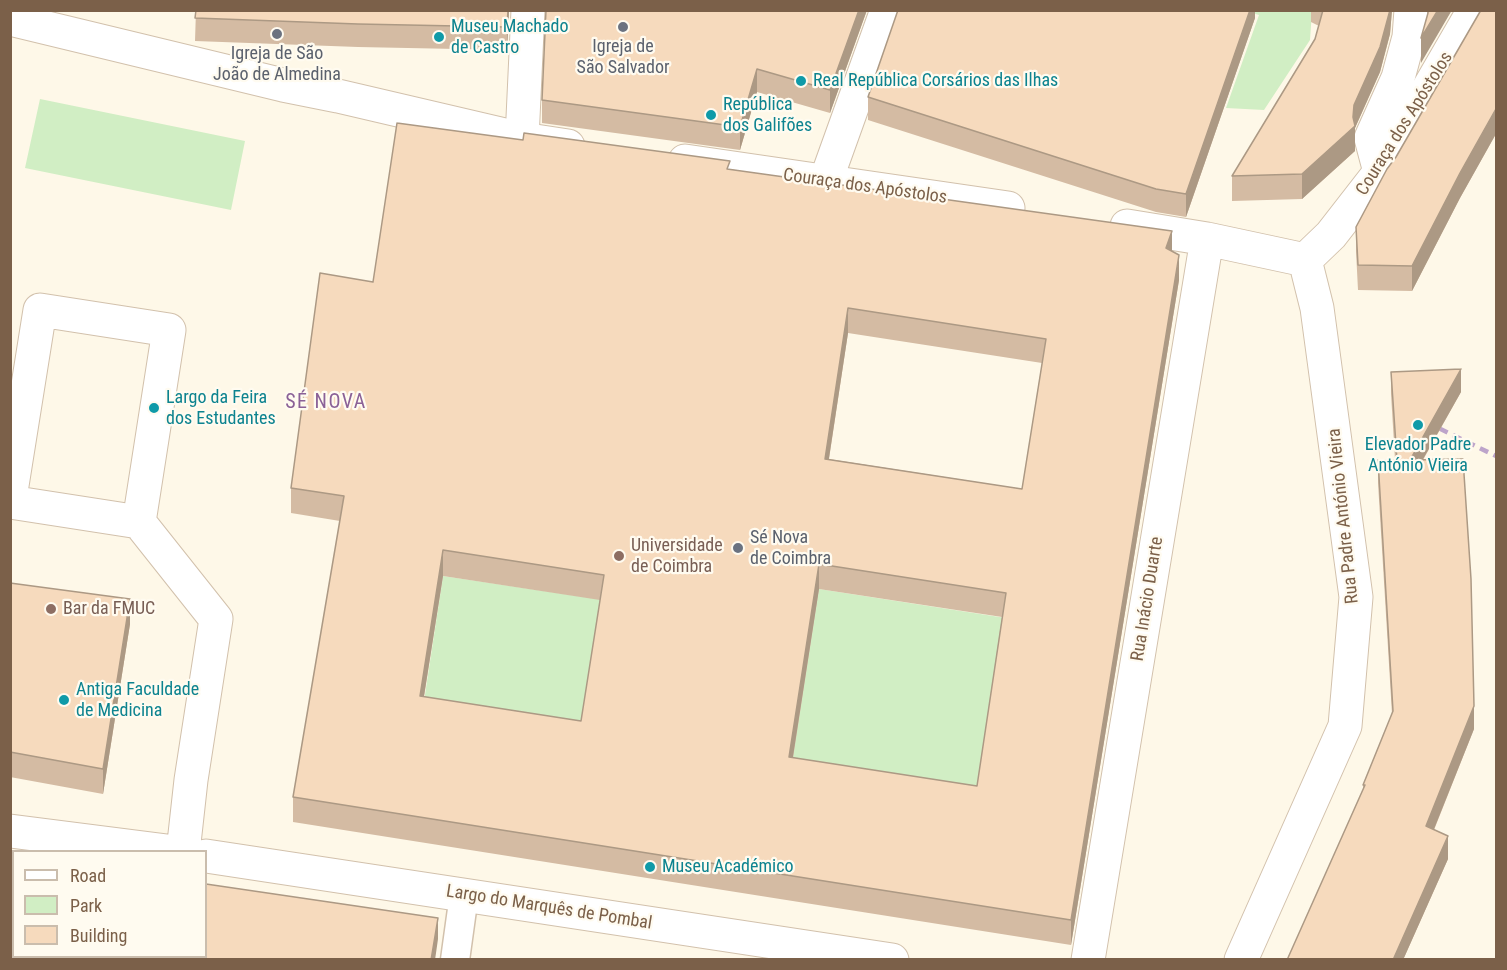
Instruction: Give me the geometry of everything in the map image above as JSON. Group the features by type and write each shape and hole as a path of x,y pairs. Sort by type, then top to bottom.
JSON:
{"street":[{"path":"522,139 528,10"},
{"path":"826,180 887,10"},
{"path":"1380,172 1371,138 1398,78 1408,37 1411,10"},
{"name":"Couraça dos Apóstolos","path":"1305,260 1331,235 1380,172 1474,10"},
{"path":"10,19 283,85 522,139 592,149"},
{"name":"Couraça dos Apóstolos","path":"650,157 826,180 1034,212"},
{"path":"1103,223 1208,239 1305,260"},
{"name":"Rua Inácio Duarte","path":"1088,960 1208,239"},
{"name":"Rua Padre António Vieira","path":"1241,960 1345,726 1356,597 1317,308 1305,260"},
{"path":"138,522 169,330 40,310 10,500 138,522 216,619 191,780 183,850"},
{"path":"10,831 159,850"},
{"name":"Largo do Marquês de Pombal","path":"207,856 892,960"}],"lane":[{"path":"455,960 464,895"}],"green space":[{"path":"1246,11 1312,11 1310,40 1264,110 1226,108 1259,15"},
{"path":"40,99 245,141 231,210 25,168"},
{"path":"443,576 604,600 581,746 421,721"},
{"path":"819,589 1006,618 977,811 789,782"}],"building":[{"path":"196,10 508,10 507,27 195,18"},
{"path":"546,10 859,10 830,90 757,69 740,127 542,100"},
{"path":"898,10 1250,10 1186,194 1156,189 868,97"},
{"path":"1323,10 1390,10 1380,47 1354,105 1355,126 1302,174 1232,176 1315,39"},
{"path":"1428,10 1438,10 1421,38 1428,13"},
{"path":"1481,10 1497,10 1497,107 1412,266 1358,265 1356,227 1387,169"},
{"name":"Sé Nova de Coimbra","path":"397,123 523,140 524,133 730,161 727,169 1172,231 1166,248 1179,255 1071,920 293,797 344,496 291,488 320,273 373,282","holes":["848,308 1046,339 1022,489 825,459","443,550 604,575 581,721 420,696","819,564 1006,593 977,786 789,757"]},
{"path":"1461,369 1410,460 1463,459 1471,579 1474,706 1426,826 1448,836 1393,960 1287,960 1365,785 1363,785 1393,711 1378,460 1397,460 1391,372"},
{"name":"Antiga Faculdade de Medicina","path":"10,583 130,599 103,769 10,752"},
{"path":"10,856 12,856 12,958 207,958 207,884 438,918 431,960 10,960"}],"railway":[{"path":"1426,422 1496,456"}],"place":[{"name":"Igreja de São Salvador","path":"623,27"},
{"name":"Igreja de São João de Almedina","path":"277,34"},
{"name":"Museu Machado de Castro","path":"439,37"},
{"name":"Real República Corsários das Ilhas","path":"801,81"},
{"name":"República dos Galifões","path":"711,115"},
{"name":"Largo da Feira dos Estudantes","path":"154,408"},
{"name":"Elevador Padre António Vieira","path":"1418,425"},
{"name":"Sé Nova de Coimbra","path":"738,548"},
{"name":"Universidade de Coimbra","path":"619,556"},
{"name":"Bar da FMUC","path":"51,609"},
{"name":"Antiga Faculdade de Medicina","path":"64,700"},
{"name":"Museu Académico","path":"650,867"}],"district":[{"name":"SÉ NOVA","path":"326,403"}]}
